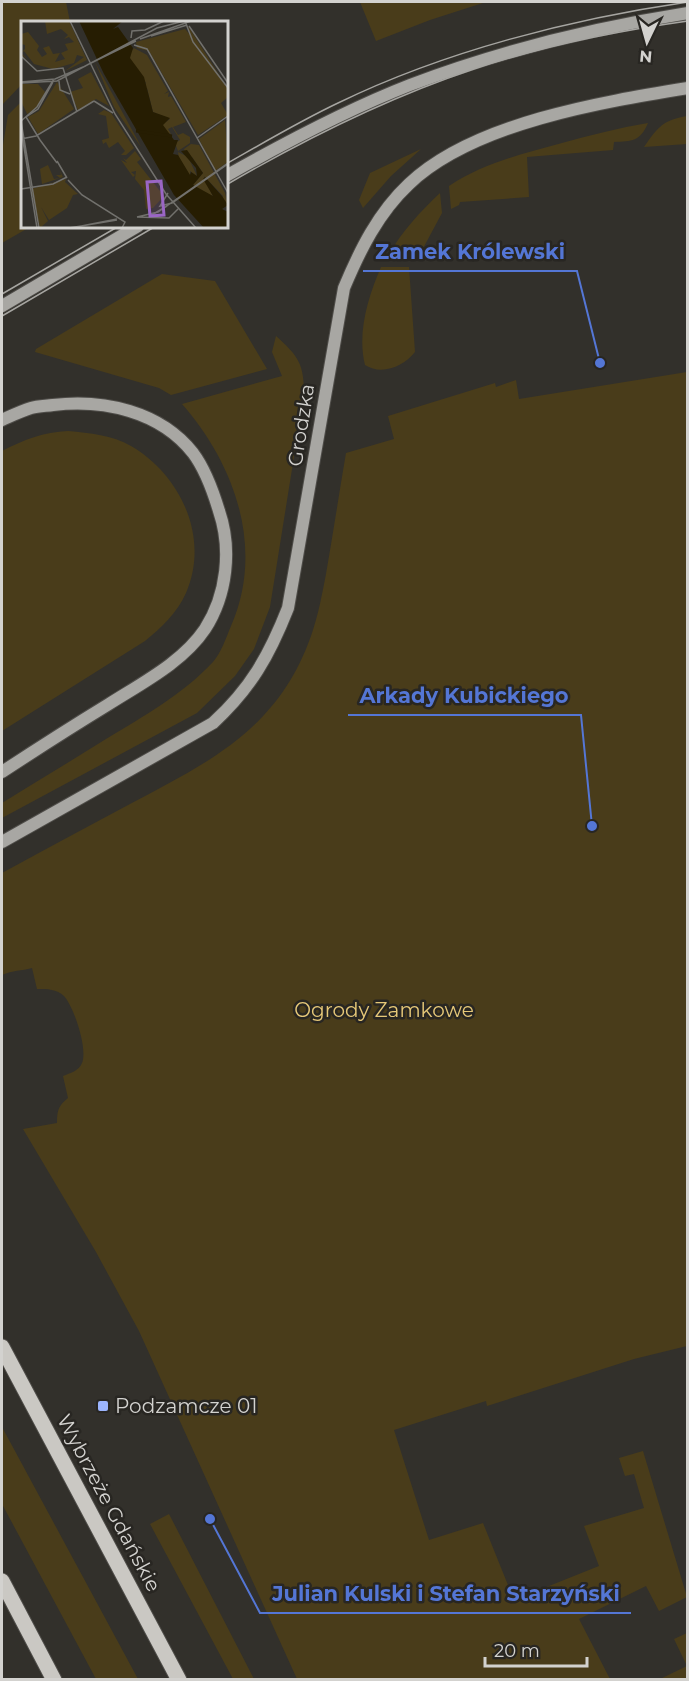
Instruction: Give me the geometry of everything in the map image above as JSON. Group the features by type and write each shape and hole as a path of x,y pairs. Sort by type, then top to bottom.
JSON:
{"main road":[{"path":"228,175 287,142 409,86 528,46 642,20 687,13"},
{"name":"Grodzka","path":"2,842 213,723 232,706 254,677 273,646 288,608 344,288 362,247 409,183 440,159 508,128 635,97 687,88"},
{"path":"2,306 135,228"},
{"path":"2,420 33,407 94,403 136,414 170,430 179,437 201,466 224,526 226,550 224,581 215,611 204,630 192,644 162,670 2,772"},
{"name":"Wybrzeże Gdańskie","path":"2,1347 179,1680"},
{"path":"2,1581 54,1680"}],"green space":[{"path":"2,2 66,2 70,21 21,21 21,85 2,105"},
{"path":"360,2 486,2 376,41"},
{"path":"21,102 21,228 28,228 2,243 2,151 8,115"},
{"path":"687,116 687,144 644,147 653,134 667,122"},
{"path":"648,123 642,134 635,139 614,142 613,150 527,157 529,197 460,202 451,209 449,186 476,171 532,151 594,134"},
{"path":"421,149 391,176 363,208 359,200 370,173"},
{"path":"440,193 442,213 420,254 389,254 412,222"},
{"path":"381,267 409,267 415,352 399,365 378,370 365,365 362,340 368,303"},
{"path":"162,274 215,281 267,369 171,395 159,388 35,352 36,349"},
{"path":"276,336 295,355 301,367 304,394 270,607 254,649 235,676 197,713 2,818 2,803 162,704 189,685 213,662 218,654 241,597 245,567 244,538 239,509 230,480 217,453 182,404 282,376 272,352"},
{"name":"Ogrody Zamkowe","path":"687,372 687,1346 634,1359 487,1406 486,1401 394,1430 429,1540 483,1523 514,1600 599,1566 584,1526 644,1508 634,1474 625,1476 619,1458 643,1451 687,1597 659,1611 646,1586 579,1619 610,1679 297,1679 139,1331 96,1252 23,1129 57,1123 59,1109 68,1098 63,1076 81,1066 83,1048 76,1018 64,996 48,989 37,989 32,968 2,975 2,873 188,773 238,739 261,719 297,668 311,636 326,574 346,453 394,439 388,416 495,383 496,387 516,380 519,399"},
{"path":"68,431 101,435 124,442 149,458 164,473 177,491 192,530 195,551 193,572 186,593 174,613 145,641 2,731 2,451 34,437"},
{"path":"2,1427 138,1679 96,1679 2,1504"},
{"path":"169,1514 254,1679 233,1679 150,1524"},
{"path":"687,1633 687,1666 674,1639"},
{"path":"687,1666 687,1679 660,1679"}],"tram line":[{"path":"228,163 324,110 379,84 421,68 509,39 599,18 688,2"},
{"path":"228,184 347,121 442,80 553,46 634,29 688,21"},
{"path":"2,294 116,228"},
{"path":"2,316 153,228"}],"place":[{"name":"Zamek Królewski","path":"600,363"},
{"name":"Arkady Kubickiego","path":"592,826"},
{"name":"Podzamcze 01","path":"103,1406"},
{"name":"Julian Kulski i Stefan Starzyński","path":"210,1519"}]}
